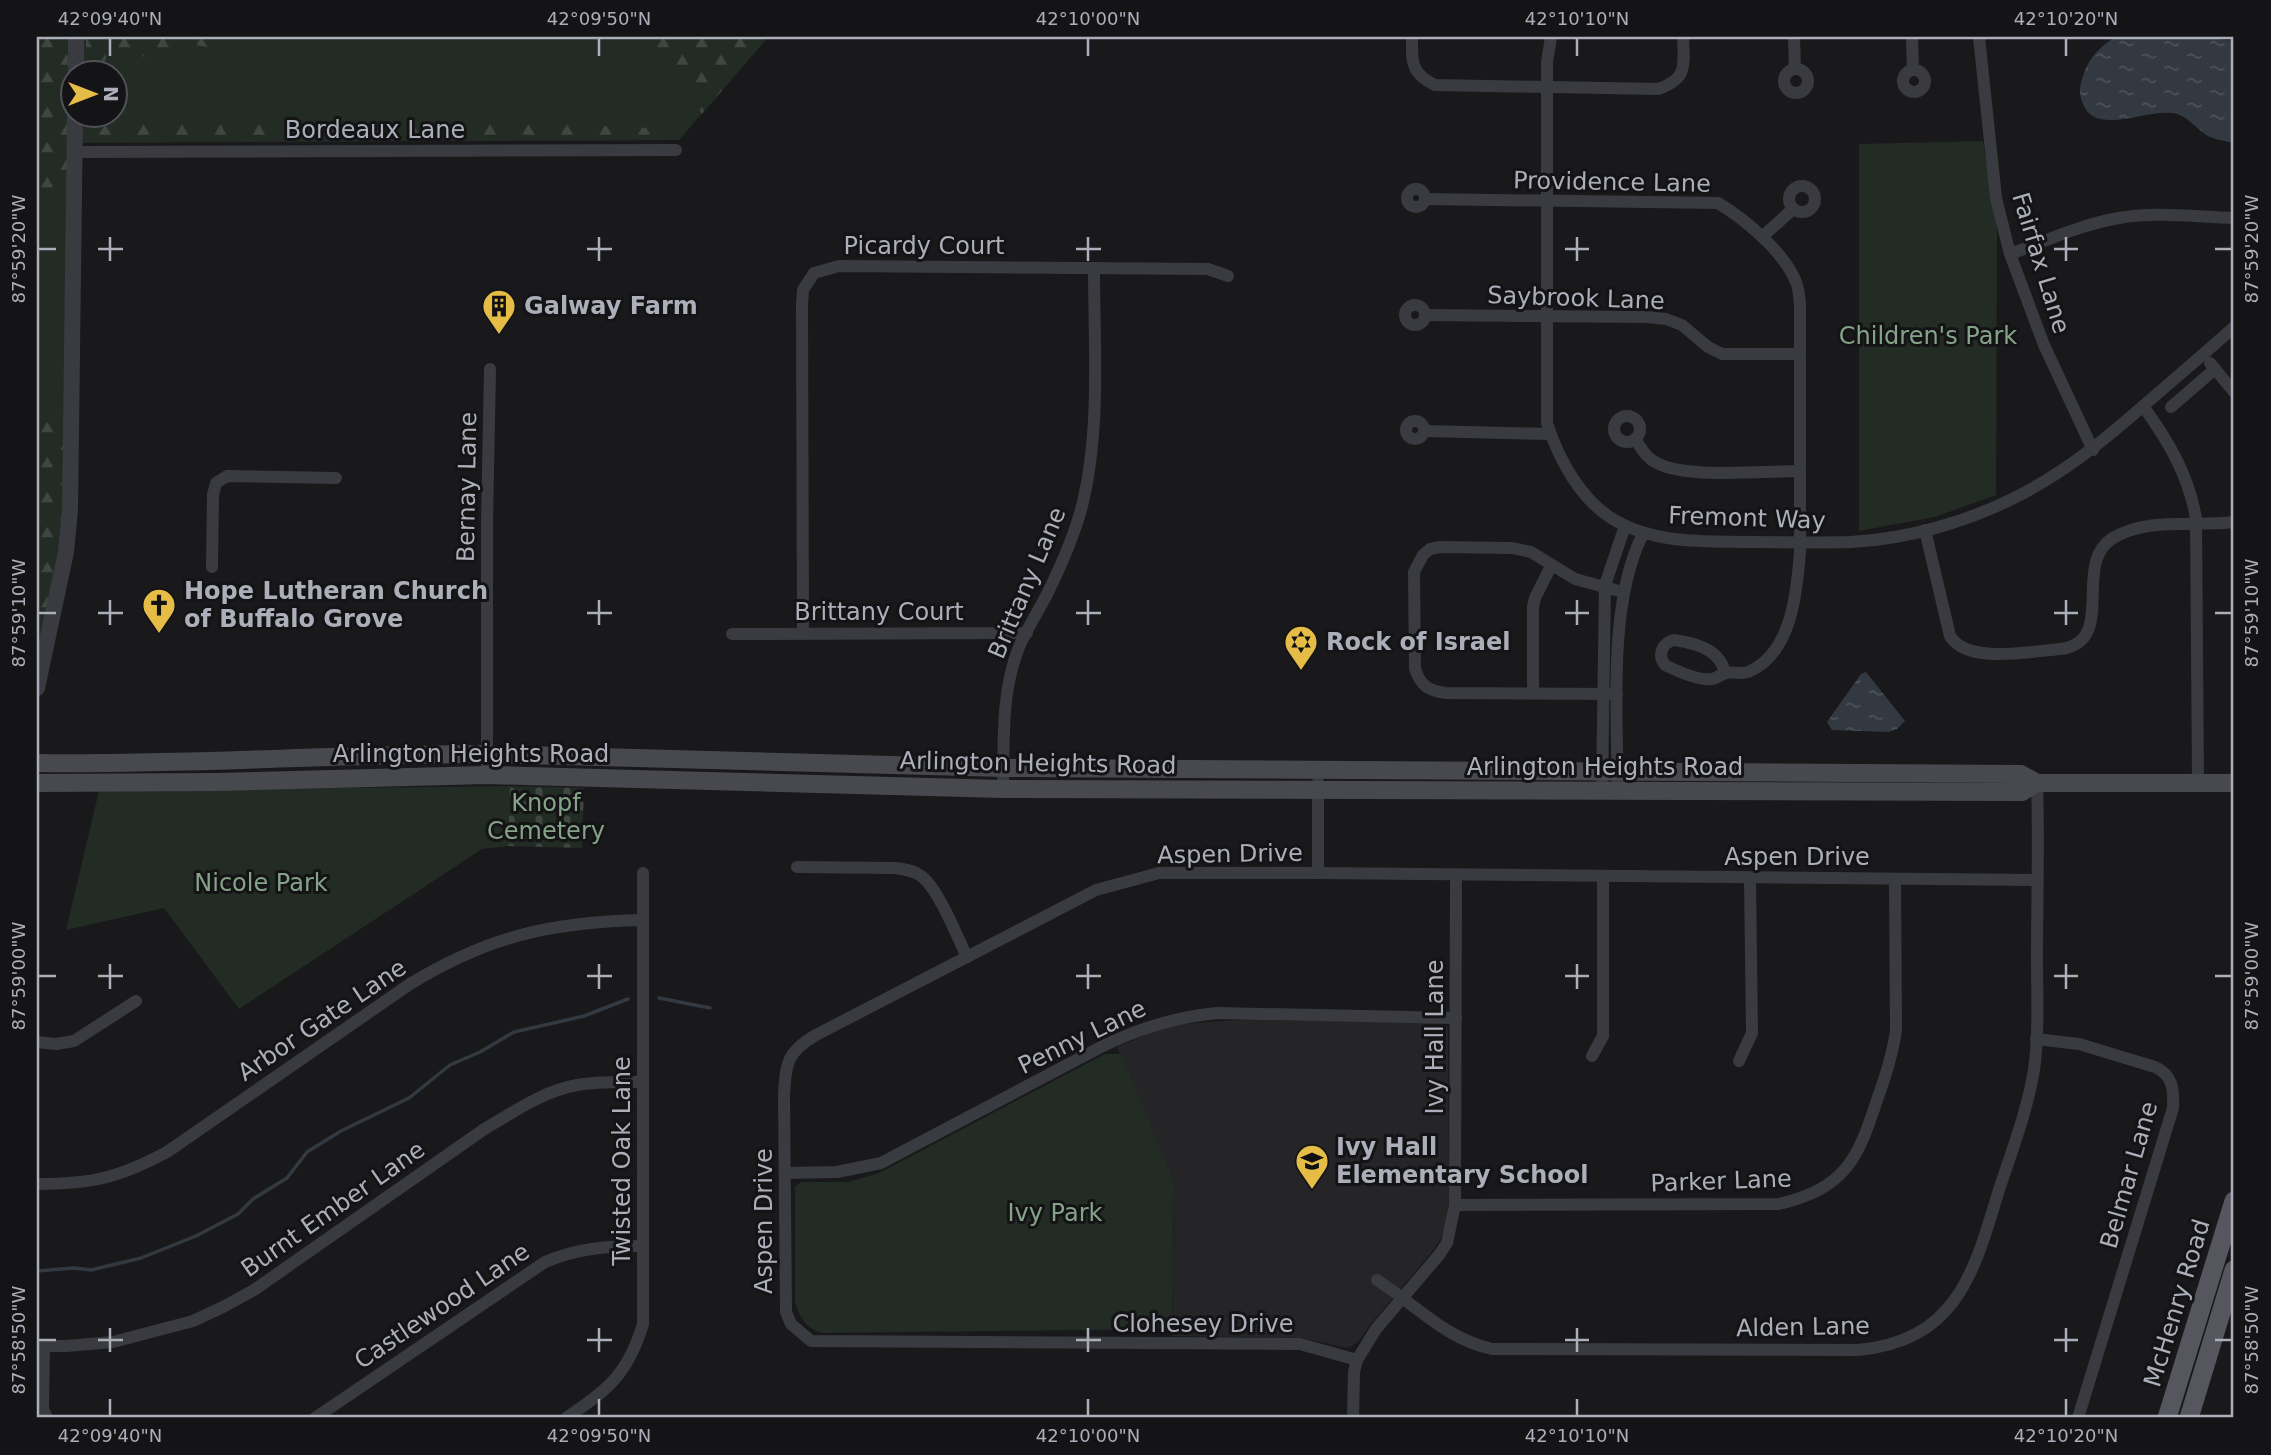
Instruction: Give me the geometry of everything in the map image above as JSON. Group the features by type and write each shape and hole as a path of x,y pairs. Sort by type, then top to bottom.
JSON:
{"main road":[{"name":"Arlington Heights Road","path":"37,763 102,764 405,754 486,754 1003,768 2021,774 2037,783 2234,783"},
{"path":"1154,789 1219,776 1222,770"},
{"name":"Arlington Heights Road","path":"37,783 189,783 487,775 1003,789 2022,792 2037,783"},
{"name":"McHenry Road","path":"2167,1418 2230,1232 2234,1201"},
{"name":"McHenry Road","path":"2189,1418 2234,1270"}],"street":[{"path":"76,37 76,60"},
{"path":"1412,37 1412,60 1416,71 1426,81 1435,85 1658,89 1672,84 1680,76 1684,65 1683,37"},
{"name":"Fremont Way","path":"1551,37 1546,62 1547,423 1566,469 1583,492 1598,508 1643,534 1672,540 1852,542 1925,530 1977,515 2018,496 2093,450 2234,327"},
{"path":"1794,37 1794,69"},
{"path":"1912,37 1913,70"},
{"name":"Fairfax Lane","path":"1979,37 1996,198 2010,254 2043,345 2093,450"},
{"path":"37,688 66,552 70,510 75,130"},
{"name":"Bordeaux Lane","path":"75,152 676,150"},
{"name":"Providence Lane","path":"1425,200 1718,203 1762,237 1789,269 1797,284 1800,304 1800,542 1796,602 1779,642 1763,661 1750,671 1725,673 1716,678 1704,679 1669,667 1662,660 1661,650 1666,643 1674,640 1711,651 1719,657 1725,673"},
{"path":"1762,237 1793,209"},
{"path":"2010,254 2098,222 2120,217 2141,215 2234,218"},
{"name":"Picardy Court","path":"803,632 802,304 803,290 814,273 839,266 1208,269 1228,276"},
{"name":"Brittany Lane","path":"1003,789 1005,705 1010,678 1020,647 1052,585 1069,544 1081,509 1091,463 1094,423 1094,268"},
{"name":"Saybrook Lane","path":"1425,315 1666,319 1682,326 1708,347 1722,354 1800,354"},
{"path":"2202,356 2234,392"},
{"name":"Bernay Lane","path":"487,775 490,369"},
{"path":"2171,407 2215,369"},
{"path":"2143,406 2169,441 2192,495 2196,524 2198,784"},
{"path":"1424,431 1550,434"},
{"path":"1635,439 1646,456 1675,470 1800,471"},
{"path":"212,567 212,495 216,483 227,476 336,478"},
{"path":"1925,530 1950,636 1962,649 1986,653 2061,649 2077,644 2086,636 2090,625 2093,571 2100,550 2111,539 2137,528 2234,522"},
{"path":"1610,771 1602,693 1605,586 1625,526"},
{"path":"1610,792 1623,592 1633,552 1643,534"},
{"path":"1617,694 1432,691 1423,685 1415,668 1414,572 1423,555 1440,547 1512,548 1531,552 1575,579 1623,592"},
{"path":"1533,693 1533,607 1551,566"},
{"name":"Brittany Court","path":"732,634 1027,633"},
{"path":"1318,770 1318,873"},
{"name":"Alden Lane","path":"1377,1280 1451,1335 1492,1349 1858,1350 1883,1346 1909,1337 1931,1325 1959,1296 1977,1261 2030,1090 2036,1039 2037,783"},
{"path":"797,867 894,868 909,870 921,876 932,888 967,957"},
{"name":"Twisted Oak Lane","path":"566,1418 613,1384 638,1342 643,1324 643,873"},
{"name":"Aspen Drive","path":"837,1341 811,1341 791,1324 786,1312 785,1069 791,1054 800,1044 816,1035 1096,890 1159,873 2037,880"},
{"name":"Ivy Hall Lane","path":"1353,1418 1354,1371 1357,1360 1376,1329 1447,1243 1455,1205 1455,876"},
{"path":"1592,1056 1603,1035 1603,876"},
{"path":"1738,1061 1752,1033 1750,878"},
{"name":"Parker Lane","path":"1455,1205 1779,1205 1805,1198 1832,1182 1847,1167 1863,1143 1893,1053 1896,1030 1895,878"},
{"name":"Arbor Gate Lane","path":"37,1184 100,1181 155,1158 410,984 478,948 525,933 570,924 643,920"},
{"path":"37,1042 56,1044 74,1041 136,1001"},
{"name":"Penny Lane","path":"785,1173 837,1172 881,1163 1101,1046 1135,1030 1183,1016 1217,1013 1456,1018"},
{"name":"Belmar Lane","path":"2036,1039 2079,1044 2155,1067 2163,1070 2172,1084 2173,1108 2078,1418"},
{"name":"Burnt Ember Lane","path":"41,1346 113,1342 193,1321 254,1290 517,1109 548,1094 576,1085 643,1082"},
{"name":"Castlewood Lane","path":"314,1418 545,1262 582,1249 643,1246"},
{"name":"Clohesey Drive","path":"837,1341 1300,1344 1357,1360"},
{"path":"41,1346 43,1409 47,1418"}],"shaded area":[{"name":"Ivy Hall Elementary School","path":"1238,1020 1439,1022 1448,1027 1447,1223 1432,1252 1352,1346 1346,1348 1303,1338 1172,1336 1174,1181 1117,1047 1179,1024"}],"green space":[{"path":"37,37 768,37 679,140 69,143 66,489 37,669"},
{"path":"37,37 68,37 68,60 60,60 60,130 67,130 67,170 43,202 37,200"},
{"path":"86,37 235,37 208,47 183,43 159,55 144,57 119,49 107,55 105,60 86,60"},
{"path":"628,37 768,37 702,114 677,82 673,64 647,55 636,48"},
{"path":"130,119 500,124 519,122 671,129 679,140 96,142 88,137 88,130 130,130"},
{"name":"Children's Park","path":"1983,141 1997,229 1996,495 1935,517 1859,531 1859,144"},
{"path":"47,411 58,423 57,440 66,447 59,562 37,659 38,414"},
{"name":"Nicole Park","path":"510,786 508,846 482,849 239,1009 164,908 66,930 99,791"},
{"name":"Knopf Cemetery","path":"510,786 584,788 582,848 508,846"},
{"name":"Ivy Park","path":"1105,1054 1121,1054 1174,1181 1172,1329 821,1333 804,1321 795,1302 795,1187 801,1182 848,1182 879,1173"}],"water":[{"path":"2115,37 2203,37 2234,41 2234,143 2208,136 2177,114 2153,114 2111,120 2099,119 2090,114 2081,96 2083,75 2093,56"},
{"path":"1866,672 1905,721 1889,732 1832,730 1827,722 1861,674"}],"waterway":[{"path":"659,998 710,1008"},
{"path":"37,1271 74,1268 91,1270 141,1258 196,1236 238,1214 253,1199 287,1178 307,1152 341,1131 409,1098 450,1065 480,1052 514,1032 584,1016 628,999"}],"place":[{"name":"Galway Farm","path":"499,336"},
{"name":"Hope Lutheran Church of Buffalo Grove","path":"159,635"},
{"name":"Rock of Israel","path":"1301,672"},
{"name":"Ivy Hall Elementary School","path":"1312,1191"}]}
